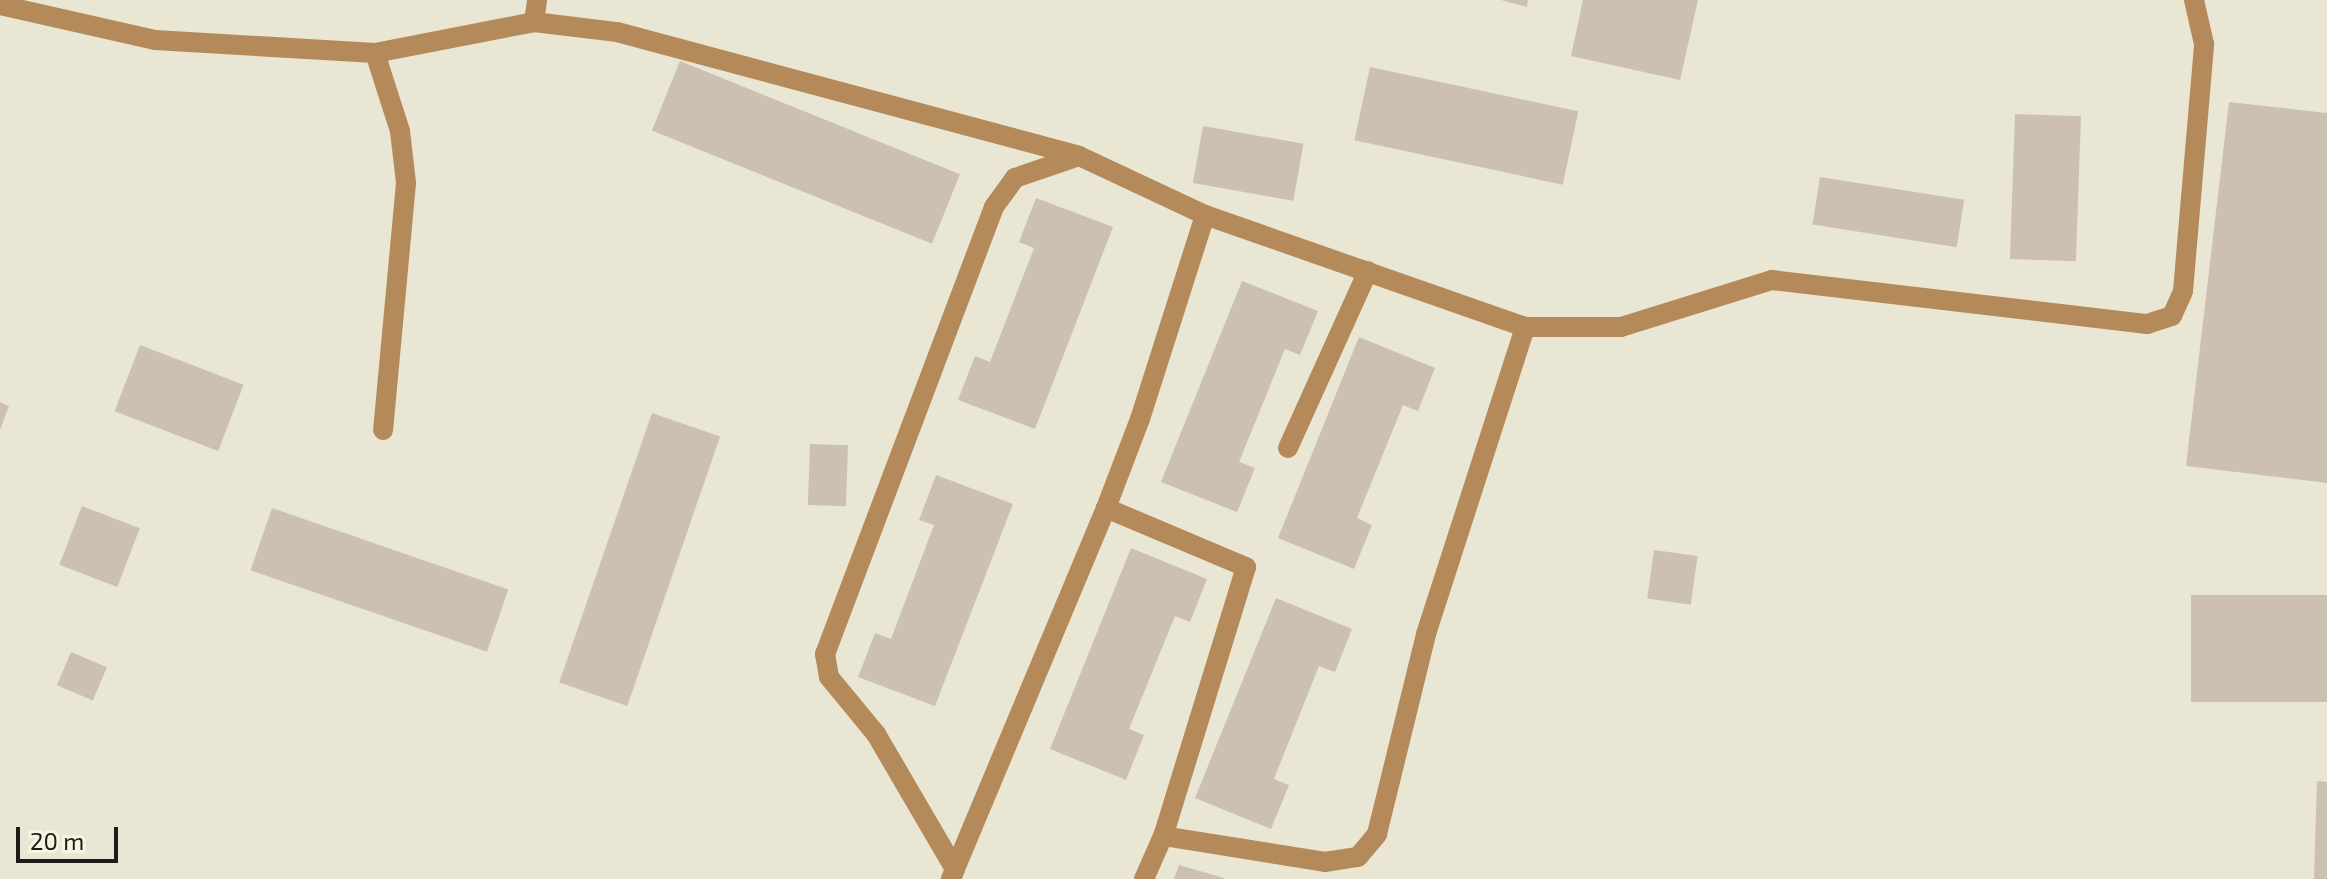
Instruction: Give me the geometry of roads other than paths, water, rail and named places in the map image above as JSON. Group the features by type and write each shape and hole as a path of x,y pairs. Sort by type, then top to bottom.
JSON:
{"street":[{"path":"534,22 537,0"},
{"path":"0,5 155,40 375,53 534,22 617,32 1079,156 1205,215 1525,327 1621,327 1772,280 2147,324 2172,316 2183,291 2204,44 2194,0"},
{"path":"375,53 400,131 406,183 383,430"},
{"path":"953,874 876,734 829,677 825,654 994,207 1015,178 1079,156"},
{"path":"953,874 1106,508 1205,215"},
{"path":"1288,448 1368,271"},
{"path":"1163,836 1325,862 1358,857 1377,834 1426,634 1525,327"},
{"path":"1106,508 1246,567 1163,836 1144,879"}]}
